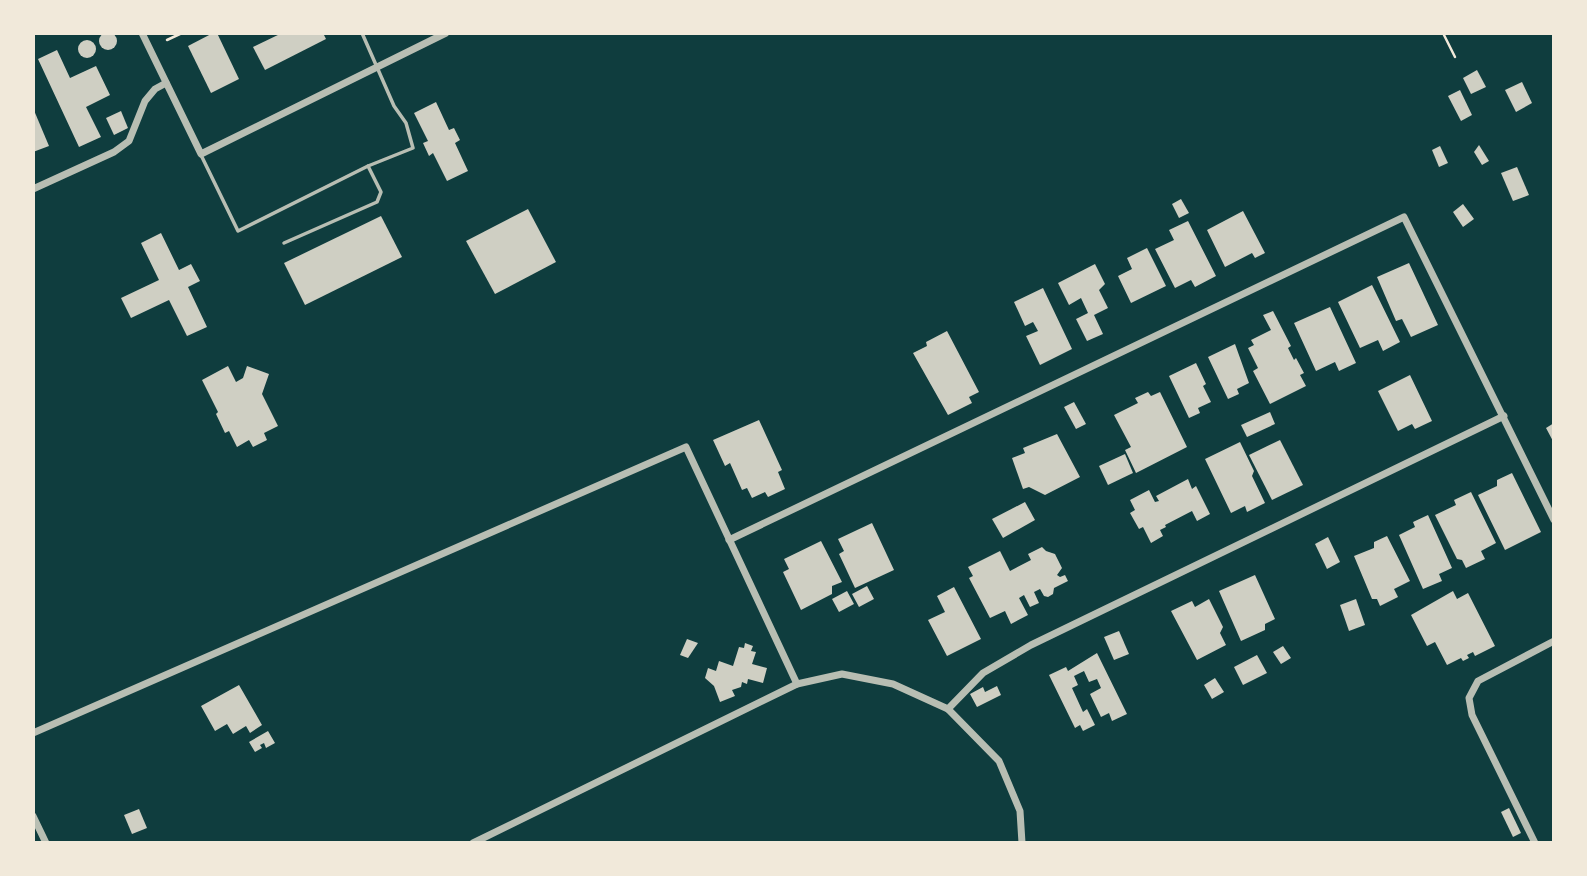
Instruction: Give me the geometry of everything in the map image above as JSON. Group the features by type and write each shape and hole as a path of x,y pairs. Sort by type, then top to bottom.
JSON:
{"street":[{"path":"142,33 201,154 446,33"},
{"path":"33,189 114,152 129,141 145,101 155,89 166,83"},
{"path":"729,540 1404,217 1554,520"},
{"path":"948,709 983,673 1031,645 1504,416"},
{"path":"33,733 686,447 797,684"},
{"path":"1535,843 1472,715 1469,698 1478,681 1554,640"},
{"path":"472,843 797,684 842,674 893,684 948,709 999,761 1020,811 1022,843"},
{"path":"33,816 46,843"}],"lane":[{"path":"201,154 238,231 368,166 413,148 406,123 394,106 362,33"},
{"path":"284,243 377,202 381,192 368,166"}],"path":[{"path":"167,40 182,33"},
{"path":"1443,33 1455,57"}],"building":[{"path":"104,32 112,32 117,41 115,48 104,50 99,45 99,37"},
{"path":"217,33 239,79 211,93 188,46"},
{"path":"282,33 323,33 326,39 265,70 253,47"},
{"path":"83,40 91,40 96,49 94,56 83,58 78,53 78,45"},
{"path":"57,50 70,78 96,66 110,95 86,107 101,137 79,147 38,59"},
{"path":"1477,70 1486,87 1471,94 1463,78"},
{"path":"1522,82 1532,103 1516,112 1505,90"},
{"path":"1460,90 1472,115 1461,121 1448,96"},
{"path":"436,102 449,130 454,128 460,140 455,143 468,171 447,181 433,153 429,156 423,143 428,141 414,113"},
{"path":"33,108 49,146 33,152"},
{"path":"121,111 128,128 114,135 106,118"},
{"path":"1479,145 1489,161 1482,165 1474,152"},
{"path":"1440,146 1448,163 1439,167 1432,150"},
{"path":"1517,167 1529,195 1513,201 1501,173"},
{"path":"1181,199 1189,213 1179,218 1172,204"},
{"path":"1463,204 1474,219 1463,227 1453,212"},
{"path":"528,209 556,262 495,294 466,241"},
{"path":"1243,211 1265,253 1255,258 1252,253 1225,267 1207,230"},
{"path":"381,216 402,257 305,305 284,263"},
{"path":"1188,221 1216,276 1195,287 1191,280 1175,288 1155,249 1174,240 1169,230"},
{"path":"161,233 179,270 191,264 200,281 188,287 207,327 187,336 169,300 131,318 121,298 159,280 141,243"},
{"path":"1147,248 1166,286 1131,303 1118,276 1132,269 1127,258"},
{"path":"1409,263 1438,325 1411,337 1402,319 1396,321 1377,277"},
{"path":"1095,264 1105,284 1099,290 1108,308 1094,315 1103,334 1087,341 1076,319 1088,313 1081,298 1069,305 1058,283"},
{"path":"1372,285 1400,342 1383,351 1378,340 1360,348 1338,302"},
{"path":"1043,288 1072,349 1040,365 1026,336 1038,331 1033,322 1025,326 1014,302"},
{"path":"1330,307 1356,363 1339,371 1335,362 1316,371 1294,323"},
{"path":"1273,311 1291,346 1288,348 1294,360 1296,358 1304,373 1300,375 1306,386 1270,404 1253,371 1258,368 1248,348 1254,345 1251,340 1271,330 1263,315"},
{"path":"947,331 979,392 969,397 972,403 948,415 913,353 927,346 926,342"},
{"path":"1235,344 1249,383 1237,389 1239,394 1228,399 1208,357"},
{"path":"1196,363 1211,402 1198,408 1200,413 1189,418 1169,376"},
{"path":"228,366 236,382 243,378 247,366 269,374 262,394 278,426 264,433 267,440 253,447 249,440 237,447 229,431 225,433 202,380"},
{"path":"1410,375 1432,421 1415,429 1412,424 1398,431 1378,391"},
{"path":"1148,392 1151,396 1160,392 1187,447 1136,473 1125,450 1131,447 1114,415 1138,403 1135,398"},
{"path":"1074,402 1086,424 1076,429 1064,407"},
{"path":"1270,412 1275,424 1247,437 1241,425"},
{"path":"759,420 782,470 778,472 785,489 768,497 765,492 752,498 747,488 742,490 730,463 725,466 713,440"},
{"path":"1554,423 1554,443 1546,428"},
{"path":"1057,434 1080,477 1045,495 1029,487 1023,489 1012,458 1025,453 1023,448"},
{"path":"1280,440 1303,485 1272,500 1249,455"},
{"path":"1240,442 1265,503 1247,512 1245,506 1231,513 1205,459"},
{"path":"1125,454 1133,473 1108,485 1099,466"},
{"path":"1512,473 1541,532 1505,550 1478,495 1497,486 1497,480"},
{"path":"1188,479 1192,489 1196,486 1210,514 1197,521 1192,511 1165,525 1166,527 1160,530 1163,536 1151,543 1143,527 1139,529 1130,513 1135,510 1130,500 1149,490 1155,502 1159,501 1156,496"},
{"path":"1471,492 1496,543 1481,551 1485,559 1466,568 1462,560 1457,559 1435,515 1456,505 1454,500"},
{"path":"1025,502 1035,520 1003,538 992,519"},
{"path":"1428,515 1452,568 1439,574 1442,581 1423,589 1399,535 1415,527 1413,522"},
{"path":"872,523 894,570 855,588 839,554 844,551 838,539"},
{"path":"1387,536 1410,581 1394,589 1398,597 1380,606 1377,599 1372,599 1354,556 1374,548 1374,542"},
{"path":"1328,537 1340,562 1327,569 1315,544"},
{"path":"821,541 842,582 832,586 832,594 801,610 783,572 789,569 784,559"},
{"path":"1042,547 1055,554 1062,568 1057,575 1065,575 1068,581 1054,588 1053,594 1048,597 1044,596 1040,589 1034,592 1039,603 1030,607 1024,595 1019,598 1028,615 1011,624 1005,611 990,618 969,578 973,576 968,567 1000,551 1010,571 1031,560 1028,554"},
{"path":"1255,575 1275,619 1265,624 1265,630 1241,641 1219,591"},
{"path":"867,586 874,599 859,607 852,594"},
{"path":"954,587 981,639 947,656 928,620 945,612 937,596"},
{"path":"847,591 854,604 839,612 832,599"},
{"path":"1453,591 1457,599 1468,593 1495,646 1475,656 1473,652 1463,661 1461,658 1447,665 1435,642 1427,646 1411,615"},
{"path":"1209,599 1223,627 1220,633 1226,645 1197,660 1171,611 1192,601 1195,607"},
{"path":"1356,599 1365,625 1349,631 1340,605"},
{"path":"1119,631 1129,654 1114,660 1104,637"},
{"path":"687,639 698,643 688,658 680,655"},
{"path":"745,643 753,646 751,651 756,652 752,664 767,668 763,683 748,679 747,684 742,682 741,687 732,690 735,696 720,702 714,686 705,678 708,668 716,671 719,661 733,666 739,647 744,648"},
{"path":"1283,646 1291,658 1281,664 1273,652"},
{"path":"1097,653 1127,714 1112,721 1109,713 1101,717 1090,694 1101,688 1097,679 1089,682 1084,671 1074,676 1078,685 1072,688 1083,712 1087,709 1095,725 1083,731 1080,725 1075,728 1049,675 1066,667 1068,671"},
{"path":"1257,655 1267,673 1243,685 1234,667"},
{"path":"1215,678 1224,692 1212,699 1204,685"},
{"path":"239,685 262,725 250,733 246,726 233,734 227,724 215,731 201,706"},
{"path":"997,686 1001,695 977,707 970,694 983,687 985,692"},
{"path":"268,731 275,743 266,748 264,743 260,745 262,748 255,752 249,742"},
{"path":"1509,808 1521,833 1513,837 1501,812"},
{"path":"139,809 147,828 132,834 124,815"}]}
